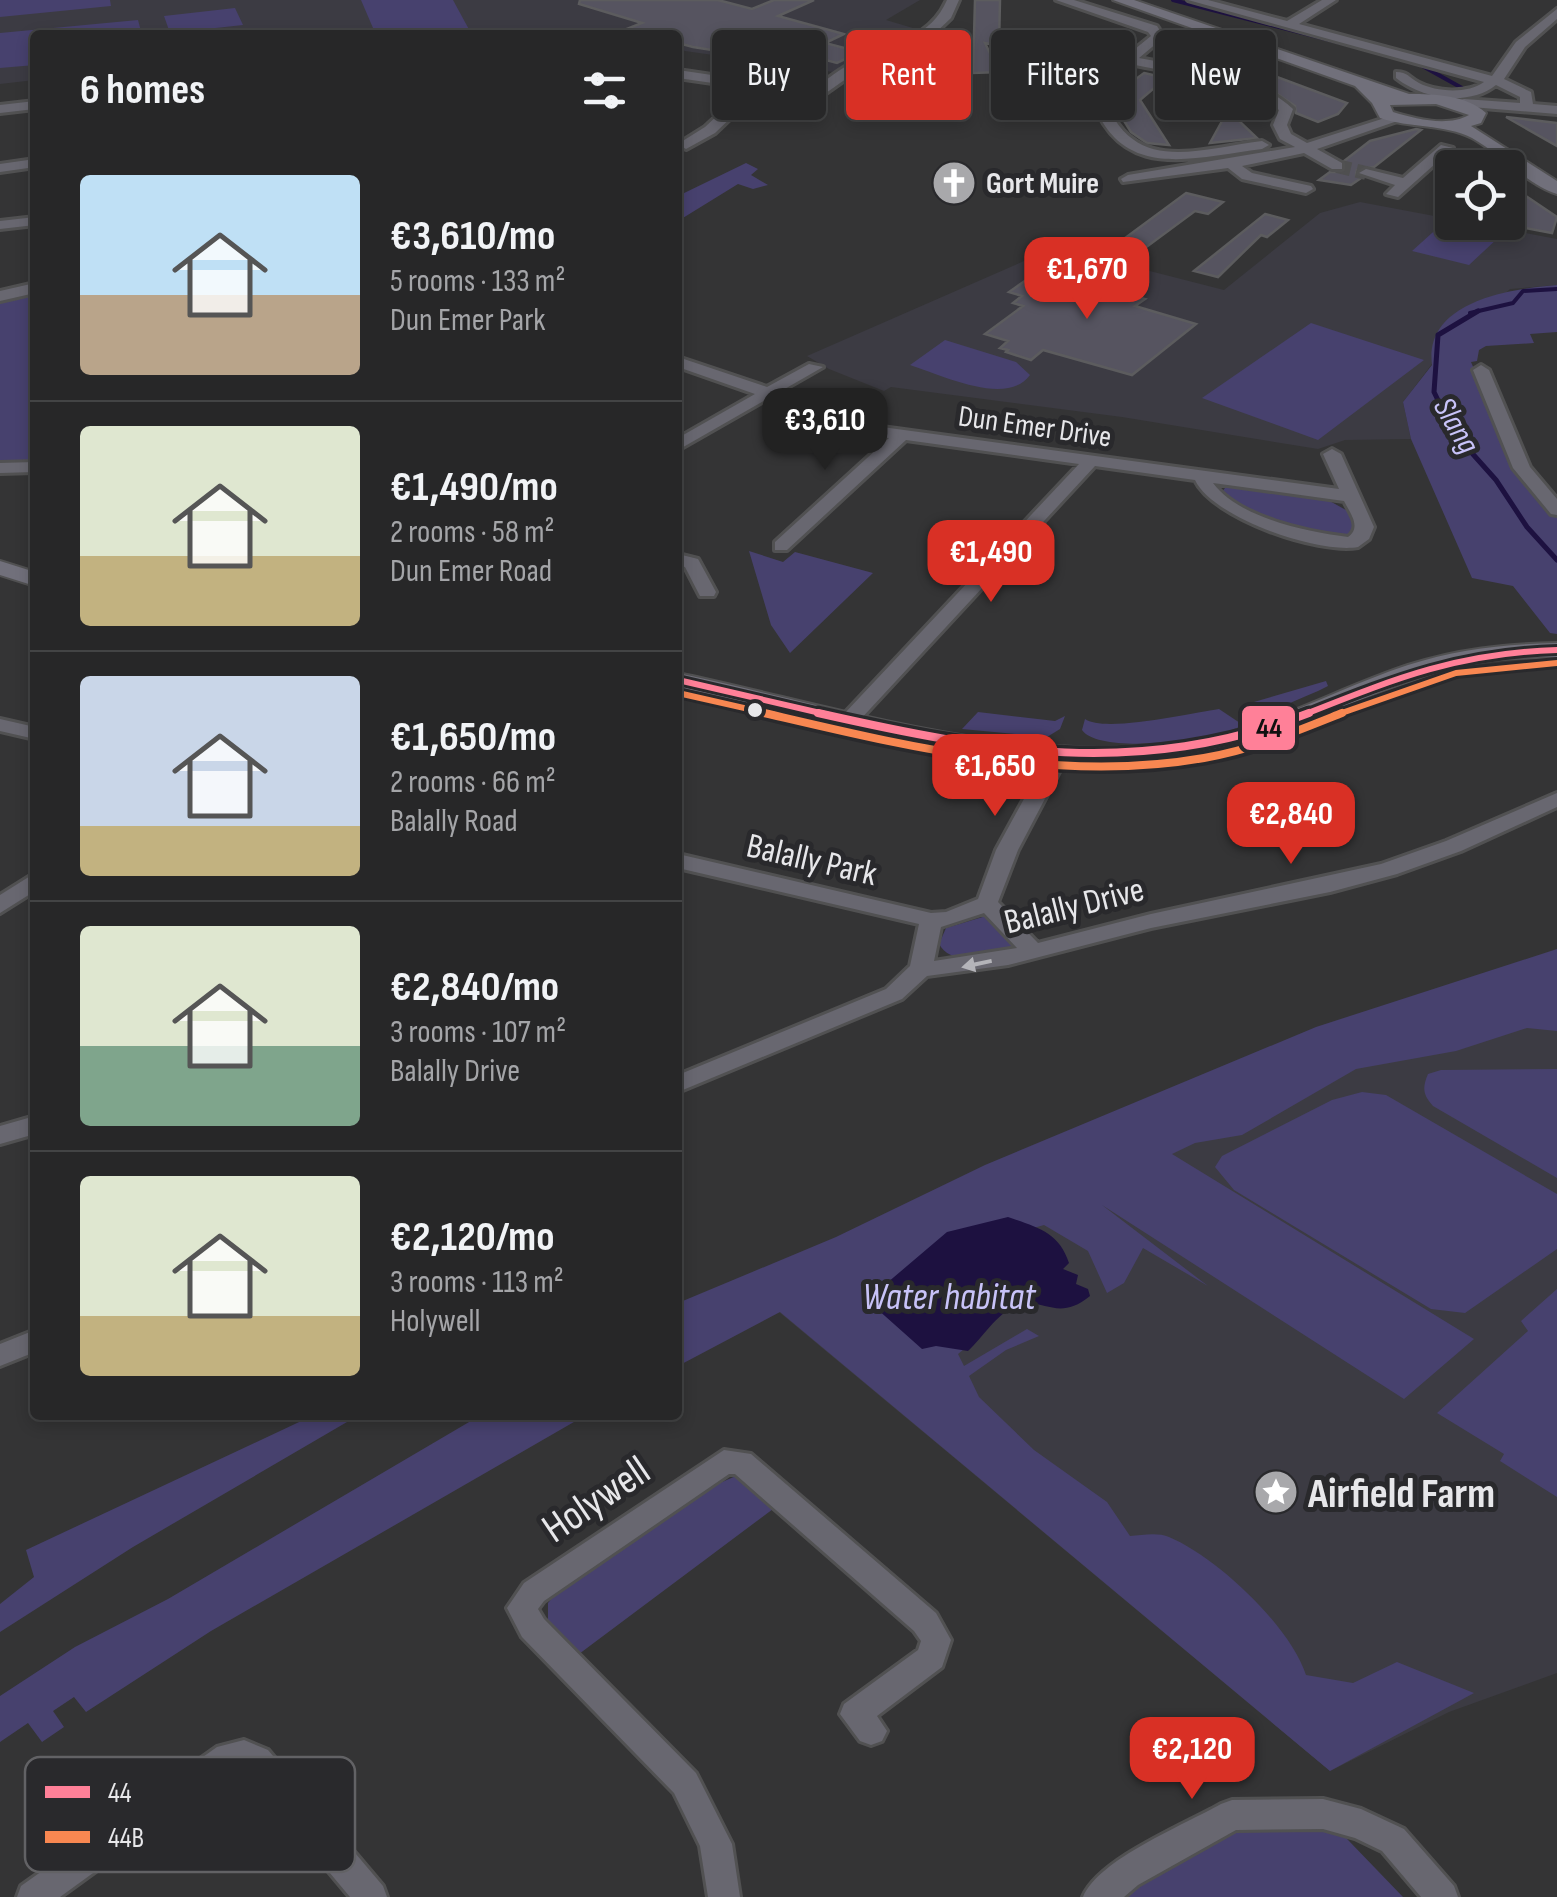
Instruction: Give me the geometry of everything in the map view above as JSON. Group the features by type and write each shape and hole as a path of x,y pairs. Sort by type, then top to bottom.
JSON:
{"main road":[{"path":"1120,0 1408,98 1455,103 1557,176"},
{"path":"1344,77 1383,105"},
{"path":"1383,105 1408,98"},
{"path":"1383,105 1382,111 1396,118 1452,125 1477,134 1557,189"},
{"path":"1452,125 1477,116"},
{"path":"0,568 30,577"},
{"path":"682,681 977,745 1116,754 1199,746 1259,731 1374,683 1442,661 1516,649 1557,650"}],"street":[{"path":"826,84 854,66 924,38 944,18 953,0"},
{"path":"1062,0 1154,29 1158,37 1135,55"},
{"path":"1289,25 1330,0"},
{"path":"1364,56 1197,10 1204,3 1495,80 1516,87 1527,102"},
{"path":"1400,75 1405,83 1416,87 1451,94 1478,93 1495,80 1520,45 1557,13"},
{"path":"1135,62 1224,81 1272,97 1286,109 1280,125 1284,136 1337,166"},
{"path":"682,75 712,79"},
{"path":"1477,116 1527,102"},
{"path":"1455,103 1527,102 1557,110"},
{"path":"0,109 30,106"},
{"path":"1128,179 1233,166 1308,149 1396,118"},
{"path":"686,145 721,120"},
{"path":"1111,120 1121,140 1152,157 1262,145"},
{"path":"1393,194 1446,148"},
{"path":"0,168 30,164"},
{"path":"1233,166 1247,176 1306,189"},
{"path":"1366,174 1406,183"},
{"path":"0,225 30,222"},
{"path":"0,296 30,289"},
{"path":"682,363 768,393"},
{"path":"682,443 815,367"},
{"path":"1481,370 1522,468 1557,510"},
{"name":"Dun Emer Drive","path":"860,429 1349,496"},
{"path":"780,546 902,435"},
{"path":"1202,477 1203,486 1214,499 1302,534 1352,543 1363,535 1365,527 1332,454"},
{"path":"851,718 1090,462"},
{"path":"0,468 30,467"},
{"path":"682,560 692,562 707,592"},
{"path":"0,725 30,733"},
{"path":"682,1082 894,994 921,969 931,920 949,918 987,903 1007,850 1059,753"},
{"name":"Balally Drive","path":"921,969 966,968 1389,869 1451,847 1557,800"},
{"name":"Balally Park","path":"682,861 931,920"},
{"path":"0,906 30,884"},
{"path":"987,903 1032,951"},
{"path":"0,1136 30,1127"},
{"path":"0,1355 30,1343"},
{"name":"Holywell","path":"724,1897 716,1844 685,1783 533,1628 522,1608 534,1592 724,1462 741,1462 925,1622 936,1640 931,1658 855,1714 872,1731"},
{"path":"1099,1897 1126,1874 1232,1815 1323,1814 1361,1824 1393,1840 1442,1897"},
{"path":"33,1897 68,1872"},
{"path":"350,1872 371,1897"}],"shaded area":[{"path":"0,0 920,0 886,20 920,30 846,30 846,70 840,73 826,71 826,30 712,30 712,55 682,51 682,30 30,30 30,81 0,84"},
{"path":"0,0 110,0 111,6 0,17"},
{"path":"361,0 453,0 469,30 374,30"},
{"path":"235,8 243,25 169,30 164,16"},
{"path":"138,20 141,30 32,30"},
{"path":"30,30 30,65 0,68 0,33"},
{"path":"746,163 758,169 751,175 768,185 753,189 738,184 682,219 682,194"},
{"path":"1360,202 1435,216 1435,240 1525,240 1525,233 1557,239 1557,285 1510,289 1432,364 1403,402 1411,439 1345,440 1318,449 1122,417 891,387 884,391 807,356 1056,247 1224,290 1320,213"},
{"path":"1435,230 1435,240 1496,240 1469,265 1412,251"},
{"path":"1557,285 1557,332 1530,334 1534,343 1486,346 1479,350 1477,361 1471,362 1516,466 1549,512 1557,516 1557,634 1550,633 1513,586 1472,578 1411,439 1403,402 1432,365 1433,344 1441,326 1455,313 1494,295"},
{"path":"30,293 30,463 0,465 0,299"},
{"path":"1311,323 1424,360 1318,440 1202,398"},
{"path":"945,340 1016,362 1030,375 1020,384 990,389 910,365"},
{"path":"1243,486 1326,499 1355,515 1358,527 1354,533 1340,534 1304,529 1266,517 1221,493 1225,488"},
{"path":"749,551 783,562 795,552 873,573 790,653 771,625"},
{"path":"1326,681 1328,686 1227,732 1133,744 1093,738 1082,730 1085,719 1095,723 1129,723 1219,709 1240,723 1266,711 1254,702"},
{"path":"978,712 1055,721 1065,716 1060,729 1047,737 962,729"},
{"path":"986,916 1012,941 1014,949 963,958 945,952 939,944 946,928"},
{"path":"1557,949 1557,1031 1527,1028 1456,1051 1356,1069 1242,1135 1195,1143 1172,1154 1474,1339 1404,1399 1102,1205 1208,1286 1143,1248 1124,1283 1107,1293 1088,1251 1044,1225 978,1244 974,1341 958,1354 964,1366 1027,1329 1039,1336 1006,1350 969,1376 979,1397 1034,1450 1107,1502 1130,1536 1169,1537 1229,1577 1285,1636 1306,1675 1353,1683 1397,1662 1474,1693 1330,1771 780,1312 682,1364 682,1301 836,1237 985,1165 1316,1027"},
{"name":"Airfield Farm","path":"1557,975 1557,1673 1449,1712 1330,1771 779,1312"},
{"path":"1557,1069 1557,1178 1433,1106 1424,1091 1428,1074 1441,1070"},
{"path":"1362,1092 1386,1095 1557,1194 1557,1249 1465,1313 1431,1309 1234,1190 1215,1167 1222,1156 1332,1100"},
{"path":"1557,1289 1557,1497 1500,1461 1504,1454 1437,1413 1528,1331 1521,1321"},
{"path":"303,1420 350,1420 133,1547 0,1632 0,1604 34,1577 26,1550"},
{"path":"472,1420 577,1420 211,1631 86,1712 74,1697 53,1711 64,1727 42,1742 28,1723 0,1742 0,1696 75,1647 168,1599"},
{"path":"736,1476 777,1506 579,1654 548,1623 548,1603 556,1593 715,1485"},
{"path":"1323,1814 1403,1897 1099,1897 1232,1815"}],"water":[{"name":"Water habitat","path":"1008,1217 1053,1237 1069,1263 1063,1269 1078,1275 1076,1284 1088,1289 1090,1296 1068,1308 1033,1304 1014,1307 968,1351 936,1346 922,1349 867,1300 947,1232"}],"building":[{"path":"580,0 718,0 752,9 774,0 814,0 778,16 844,34 826,43 826,30 712,30 712,50 682,44 682,30 629,28 642,23 579,4"},
{"path":"975,0 1000,0 999,30 991,30 991,44 985,43 991,55 991,72 973,73"},
{"path":"826,43 846,48 846,59 837,63 826,60"},
{"path":"1144,73 1155,76 1155,87 1140,100 1169,145 1147,143 1131,132 1124,120 1135,120 1135,80"},
{"path":"1276,77 1347,103 1338,114 1318,122 1296,113 1295,106 1276,93"},
{"path":"1506,117 1557,123 1557,146"},
{"path":"1223,120 1241,120 1257,138 1210,143"},
{"path":"1421,130 1374,167 1357,170 1356,175 1361,178 1351,185 1319,180 1330,172 1345,172 1344,161 1370,141"},
{"path":"1186,193 1223,202 1208,214 1195,211 1137,254 1113,247"},
{"path":"1525,195 1557,217 1552,233 1525,228"},
{"path":"1265,214 1288,220 1267,237 1261,235 1218,277 1194,271"},
{"path":"1061,265 1138,288 1129,295 1145,299 1135,306 1196,324 1132,375 1043,350 1031,360 1000,348 1008,341 985,334 1023,306 1013,303 1022,296 1009,292 1029,278 1040,281"}],"waterway":[{"name":"Slang","path":"1173,0 1361,48"},
{"name":"Slang","path":"1417,63 1462,88"},
{"name":"Slang","path":"1478,311 1513,303 1523,291 1557,289"},
{"name":"Slang","path":"1470,313 1478,311"},
{"name":"Slang","path":"1478,311 1438,335 1434,392 1454,433 1496,480 1527,527 1557,560"}],"tunnel":[{"path":"1337,166 1366,173"}],"transit line":[{"name":"44","path":"682,681 938,738 1069,754 1135,754 1229,740 1450,661 1557,650"},
{"name":"44B","path":"682,694 937,750 1068,766 1134,766 1201,759 1258,745 1395,691 1456,673 1506,665 1557,663"}],"place":[{"name":"Gort Muire","path":"954,183"},
{"name":"Airfield Farm","path":"1276,1492"}]}
